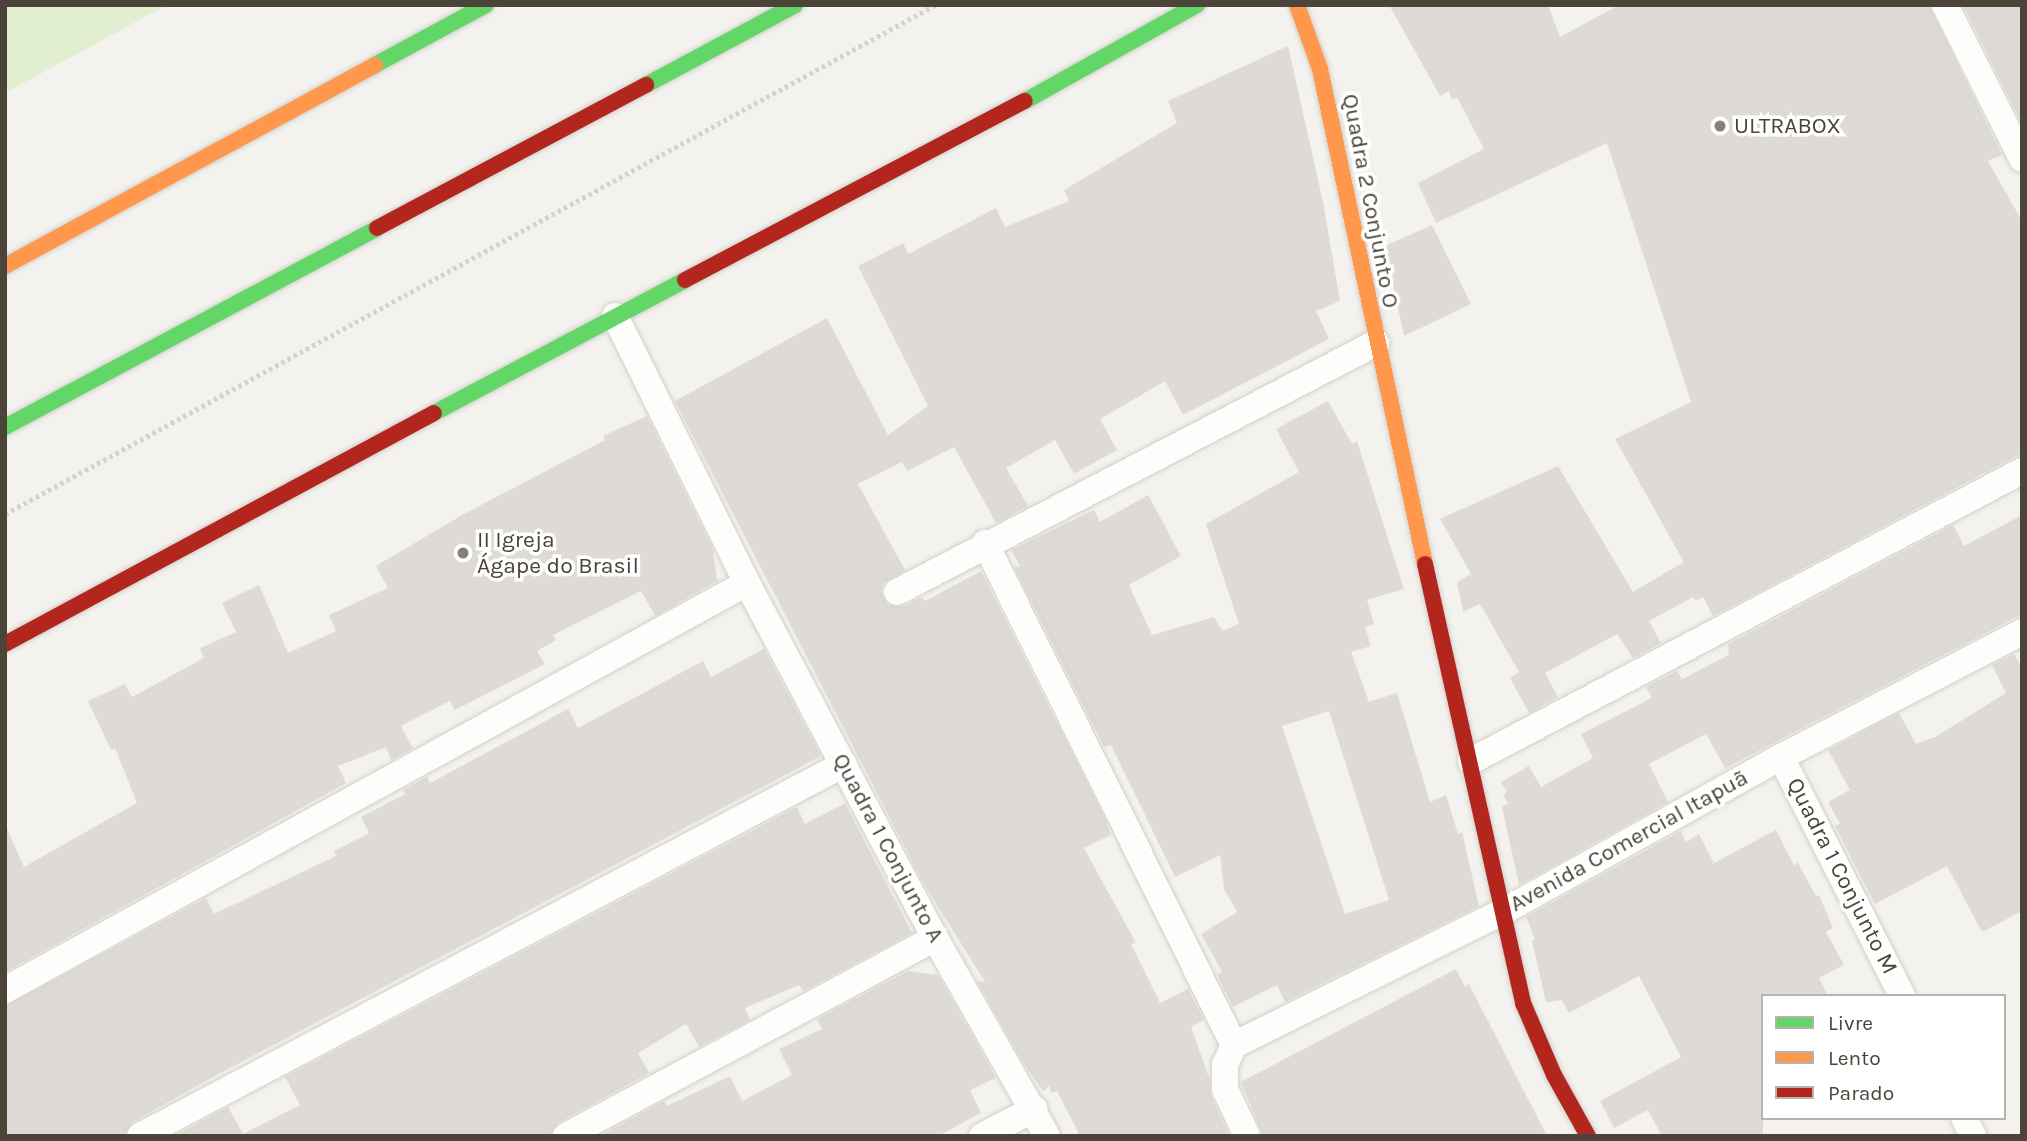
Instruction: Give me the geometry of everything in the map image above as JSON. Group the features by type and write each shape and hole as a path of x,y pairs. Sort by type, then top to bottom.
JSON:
{"street":[{"path":"5,266 486,5"},
{"path":"5,427 795,5"},
{"path":"1166,23 1182,5"},
{"path":"5,644 615,316 928,155 1197,5"},
{"name":"Quadra 2 Conjunto O","path":"1297,5 1320,69 1376,343 1506,910 1523,1003 1554,1075 1588,1136"},
{"path":"1317,5 1323,37 1320,69"},
{"path":"1945,5 2022,159"},
{"name":"Quadra 1 Conjunto A","path":"615,316 747,583 935,938 1047,1136"},
{"path":"897,592 985,543 1376,343"},
{"path":"1471,761 2022,471"},
{"path":"985,543 1234,1045 1225,1065 1225,1089 1247,1136"},
{"path":"5,990 747,583"},
{"name":"Avenida Comercial Itapuã","path":"1234,1045 1506,910 1781,757 2022,632"},
{"name":"Quadra 1 Conjunto M","path":"1781,757 1901,994"},
{"path":"140,1136 844,764"},
{"path":"566,1136 935,938"},
{"path":"982,1136 1034,1109"},
{"path":"1965,1120 1973,1136"}],"path":[{"path":"5,514 935,5"}],"green space":[{"path":"5,5 167,5 5,93"}],"building":[{"path":"1389,5 1548,5 1560,37 1619,5 1929,5 2002,155 1988,161 2022,221 2022,453 1713,616 1703,597 1695,601 1693,597 1649,621 1661,643 1633,658 1617,634 1545,673 1558,697 1529,713 1510,678 1519,672 1480,604 1463,612 1457,582 1471,574 1440,519 1558,466 1633,592 1684,562 1615,439 1691,402 1607,143 1436,223 1418,183 1484,149 1457,97 1452,100 1449,91 1440,96"},
{"path":"1963,5 2022,5 2022,123"},
{"path":"1288,46 1323,202 1340,301 1316,311 1329,339 1183,415 1165,381 1100,419 1117,450 1074,474 1055,440 1006,468 1028,506 996,523 954,447 907,471 902,462 858,484 905,570 883,584 881,592 888,605 904,606 922,597 925,601 981,571 1106,821 1111,835 1084,848 1136,943 1131,944 1160,1003 1188,989 1204,1020 1191,1027 1209,1078 1211,1096 1229,1136 1080,1136 1057,1091 1052,1093 1049,1086 1043,1091 1024,1064 977,981 985,982 924,884 675,401 827,318 888,435 928,406 858,266 903,243 908,254 996,208 1005,227 1069,201 1064,190 1177,123 1168,101"},
{"path":"1432,225 1471,304 1404,336 1385,246"},
{"path":"1328,401 1352,444 1357,441 1404,589 1367,600 1374,624 1365,627 1371,646 1351,652 1369,702 1397,693 1430,802 1446,795 1458,834 1462,832 1479,906 1285,1002 1277,985 1233,1007 1217,975 1222,972 1201,934 1237,912 1224,889 1220,855 1175,877 1111,745 1104,747 1014,567 1020,566 1011,550 1094,510 1100,522 1148,495 1181,556 1129,585 1152,635 1214,617 1222,631 1239,624 1206,524 1299,472 1276,429","holes":["1329,711 1389,900 1345,914 1282,726"]},
{"path":"647,416 713,550 717,581 655,616 641,591 553,635 556,640 537,651 545,664 455,710 450,701 401,726 413,748 391,760 386,747 338,766 346,783 5,972 5,824 24,867 137,803 115,748 111,750 88,701 125,684 132,697 204,658 200,648 236,632 222,603 259,585 288,653 336,631 329,615 388,588 376,566 464,514 605,440 603,436"},
{"path":"2022,515 2022,614 1725,768 1706,734 1649,764 1668,802 1519,885 1502,807 1508,803 1503,795 1507,792 1501,782 1529,766 1541,787 1593,758 1581,734 1652,698 1646,687 1677,671 1682,679 1729,655 1728,644 1953,525 1964,546"},
{"path":"764,649 821,756 211,1078 133,1122 124,1136 5,1136 5,1006 206,898 214,914 336,856 334,851 369,833 361,817 405,794 403,790 427,777 430,783 568,709 578,728 703,661 711,677"},
{"path":"2014,654 2022,668 2022,911 1982,932 1947,866 1875,904 1835,826 1840,824 1828,802 1850,790 1828,750 1899,713 1916,744 1937,736 2006,693 1992,665"},
{"path":"845,803 912,933 803,991 799,985 745,1008 750,1020 699,1047 686,1024 638,1053 649,1073 559,1122 550,1136 174,1136 228,1107 243,1134 300,1105 285,1077 797,807 805,824"},
{"path":"1776,830 1794,865 1798,863 1816,896 1819,895 1833,928 1826,932 1844,965 1819,978 1827,994 1761,994 1763,1136 1662,1136 1648,1110 1614,1128 1600,1101 1681,1057 1639,976 1569,1013 1562,1000 1546,1002 1532,941 1535,939 1526,917 1681,831 1686,842 1699,834 1714,863"},
{"path":"1456,969 1465,987 1469,984 1547,1136 1263,1136 1241,1082"},
{"path":"908,971 938,975 996,1078 970,1090 981,1113 938,1136 600,1136 664,1101 667,1106 730,1076 742,1101 792,1075 779,1049 822,1029 817,1019"}],"traffic: fast":[{"path":"375,65 486,5"},
{"path":"646,85 795,5"},
{"path":"1025,101 1197,5"},
{"path":"5,427 377,228"},
{"path":"434,413 685,280"}],"traffic: slow":[{"path":"1297,5 1320,69 1425,564"},
{"path":"5,266 375,65"}],"traffic: jam":[{"path":"377,228 646,85"},
{"path":"685,280 1025,101"},
{"path":"5,644 434,413"},
{"path":"1425,564 1523,1003 1554,1075 1588,1136"}],"place":[{"name":"ULTRABOX","path":"1720,126"},
{"name":"II Igreja Ágape do Brasil","path":"463,553"}]}
